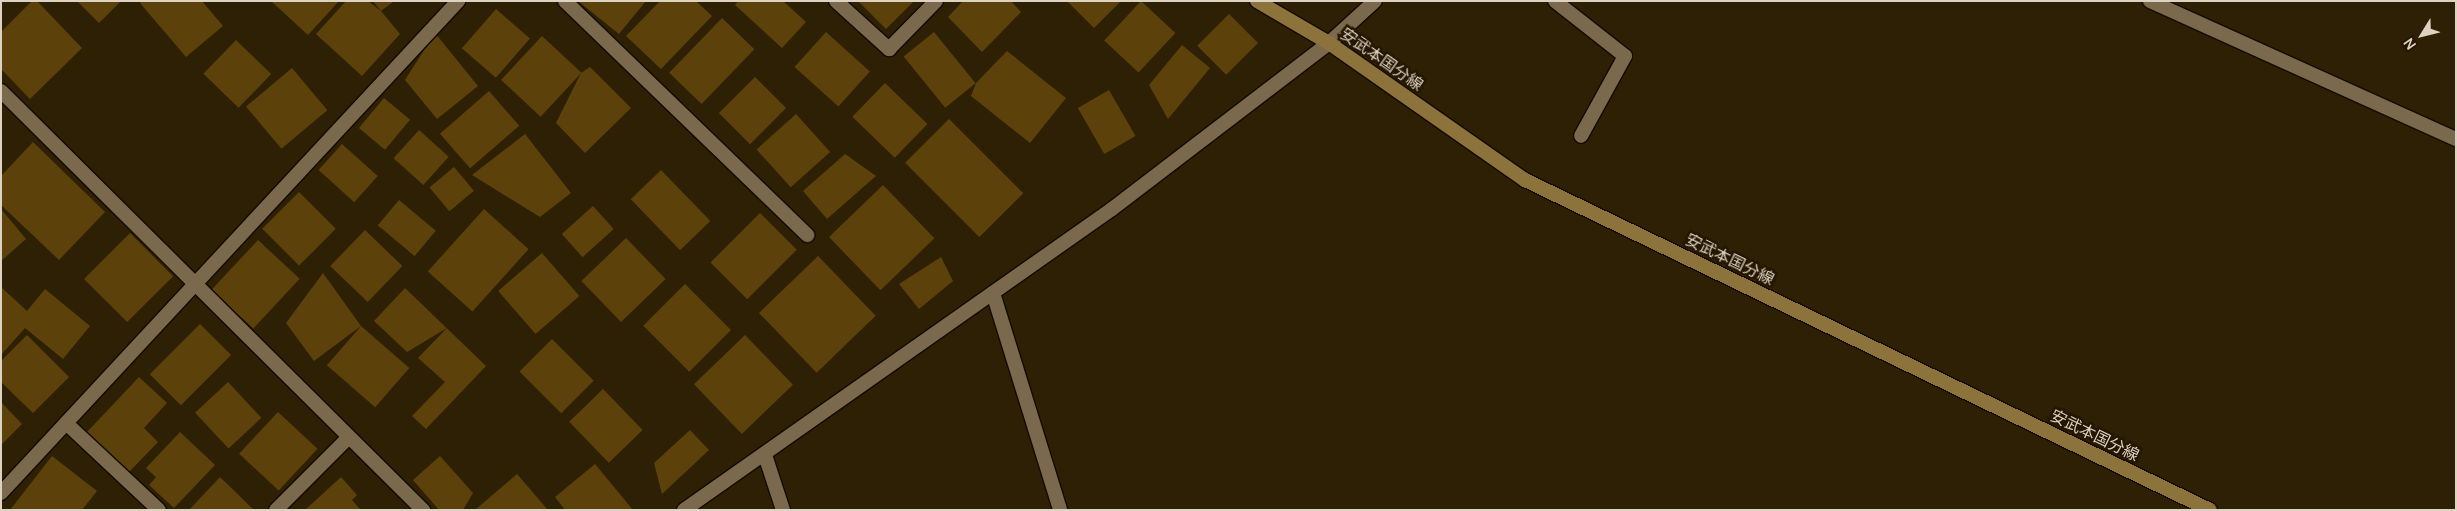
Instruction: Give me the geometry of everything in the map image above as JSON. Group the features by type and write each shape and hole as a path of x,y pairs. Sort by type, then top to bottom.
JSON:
{"main road":[{"name":"安武本国分線","path":"1257,1 1329,43 1525,180 2210,510"}],"street":[{"path":"1,493 458,1"},
{"path":"565,1 807,235"},
{"path":"836,1 889,49 936,1"},
{"path":"684,510 1112,209 1329,43 1375,1"},
{"path":"1555,1 1625,56 1582,136"},
{"path":"2150,1 2456,139"},
{"path":"1,91 423,510"},
{"path":"993,293 1060,510"},
{"path":"66,423 159,510"},
{"path":"276,510 349,437"},
{"path":"764,455 783,510"}],"building":[{"path":"32,1 37,1 82,48 30,99 1,69 1,32"},
{"path":"77,1 121,1 99,23"},
{"path":"143,1 202,1 223,26 186,57 140,3"},
{"path":"271,1 339,1 308,35"},
{"path":"346,1 368,1 381,11 400,34 362,76 316,34"},
{"path":"373,1 394,1 381,11"},
{"path":"578,1 646,1 619,34"},
{"path":"660,1 696,1 712,16 661,69 626,36"},
{"path":"738,1 783,1 806,22 782,48 735,5"},
{"path":"858,1 914,1 886,29"},
{"path":"963,1 1011,1 1021,12 982,52 948,17"},
{"path":"1067,1 1121,1 1094,28"},
{"path":"1141,1 1175,33 1139,73 1104,40"},
{"path":"496,9 530,39 496,78 462,48"},
{"path":"1229,14 1258,43 1226,75 1197,46"},
{"path":"722,18 754,49 702,104 669,73"},
{"path":"826,32 870,71 838,106 795,67"},
{"path":"934,32 976,83 945,108 904,57"},
{"path":"435,33 478,86 437,119 405,80"},
{"path":"542,36 581,73 541,117 501,80"},
{"path":"236,40 271,74 239,108 203,74"},
{"path":"1182,45 1210,68 1168,119 1149,85"},
{"path":"1007,51 1066,98 1030,143 971,96 976,83"},
{"path":"590,67 631,108 585,153 556,123 581,73"},
{"path":"292,68 327,110 281,149 246,107"},
{"path":"755,77 786,108 750,144 719,113"},
{"path":"885,83 927,124 895,158 852,117"},
{"path":"1109,90 1136,136 1104,154 1078,108"},
{"path":"489,91 519,126 470,168 440,134"},
{"path":"384,98 410,120 385,150 359,128"},
{"path":"796,114 830,152 791,187 757,149"},
{"path":"949,119 1023,193 979,237 905,163"},
{"path":"419,130 449,157 423,185 394,158"},
{"path":"525,134 571,193 540,217 472,175"},
{"path":"33,142 105,212 59,260 1,205 1,176"},
{"path":"342,144 378,176 354,202 319,170"},
{"path":"845,154 876,176 827,219 803,191"},
{"path":"454,167 474,191 449,211 429,188"},
{"path":"661,170 710,221 680,250 631,199"},
{"path":"883,185 934,238 880,290 829,237"},
{"path":"299,192 336,229 299,266 262,229"},
{"path":"399,200 436,231 415,256 378,225"},
{"path":"593,206 614,229 583,257 562,234"},
{"path":"1,209 26,239 1,261"},
{"path":"484,209 529,249 472,312 428,271"},
{"path":"760,213 797,250 747,299 711,262"},
{"path":"365,230 402,266 368,302 330,266"},
{"path":"130,233 173,276 127,322 84,279"},
{"path":"626,238 666,279 621,322 581,281"},
{"path":"258,240 300,279 253,329 212,290"},
{"path":"542,253 579,296 536,334 498,291"},
{"path":"818,256 876,316 817,373 759,313"},
{"path":"941,257 953,281 919,309 899,284"},
{"path":"323,273 361,326 314,361 286,323"},
{"path":"685,284 731,330 689,372 643,326"},
{"path":"1,287 27,311 45,289 90,326 63,359 25,328 1,355"},
{"path":"405,288 447,328 407,352 374,321"},
{"path":"200,324 231,355 181,405 150,374"},
{"path":"361,326 409,368 375,407 327,365"},
{"path":"447,328 486,366 426,429 412,416 445,382 418,358"},
{"path":"27,335 69,377 33,413 1,382 1,361"},
{"path":"745,335 793,385 742,434 694,384"},
{"path":"552,339 594,381 561,413 519,372"},
{"path":"139,377 167,403 144,428 158,442 129,472 87,432"},
{"path":"228,382 261,418 229,449 195,413"},
{"path":"603,389 643,430 609,463 569,422"},
{"path":"1,402 22,424 1,445"},
{"path":"278,412 317,449 279,491 239,454"},
{"path":"690,430 709,450 662,494 654,463"},
{"path":"180,432 215,465 174,508 149,485 156,477 146,468"},
{"path":"52,456 97,491 82,510 10,510"},
{"path":"440,456 473,493 463,510 439,510 413,480"},
{"path":"595,464 633,510 565,510 555,497"},
{"path":"517,474 548,510 475,510"},
{"path":"220,477 254,510 189,510"},
{"path":"341,477 357,495 352,500 361,510 305,510"}]}
